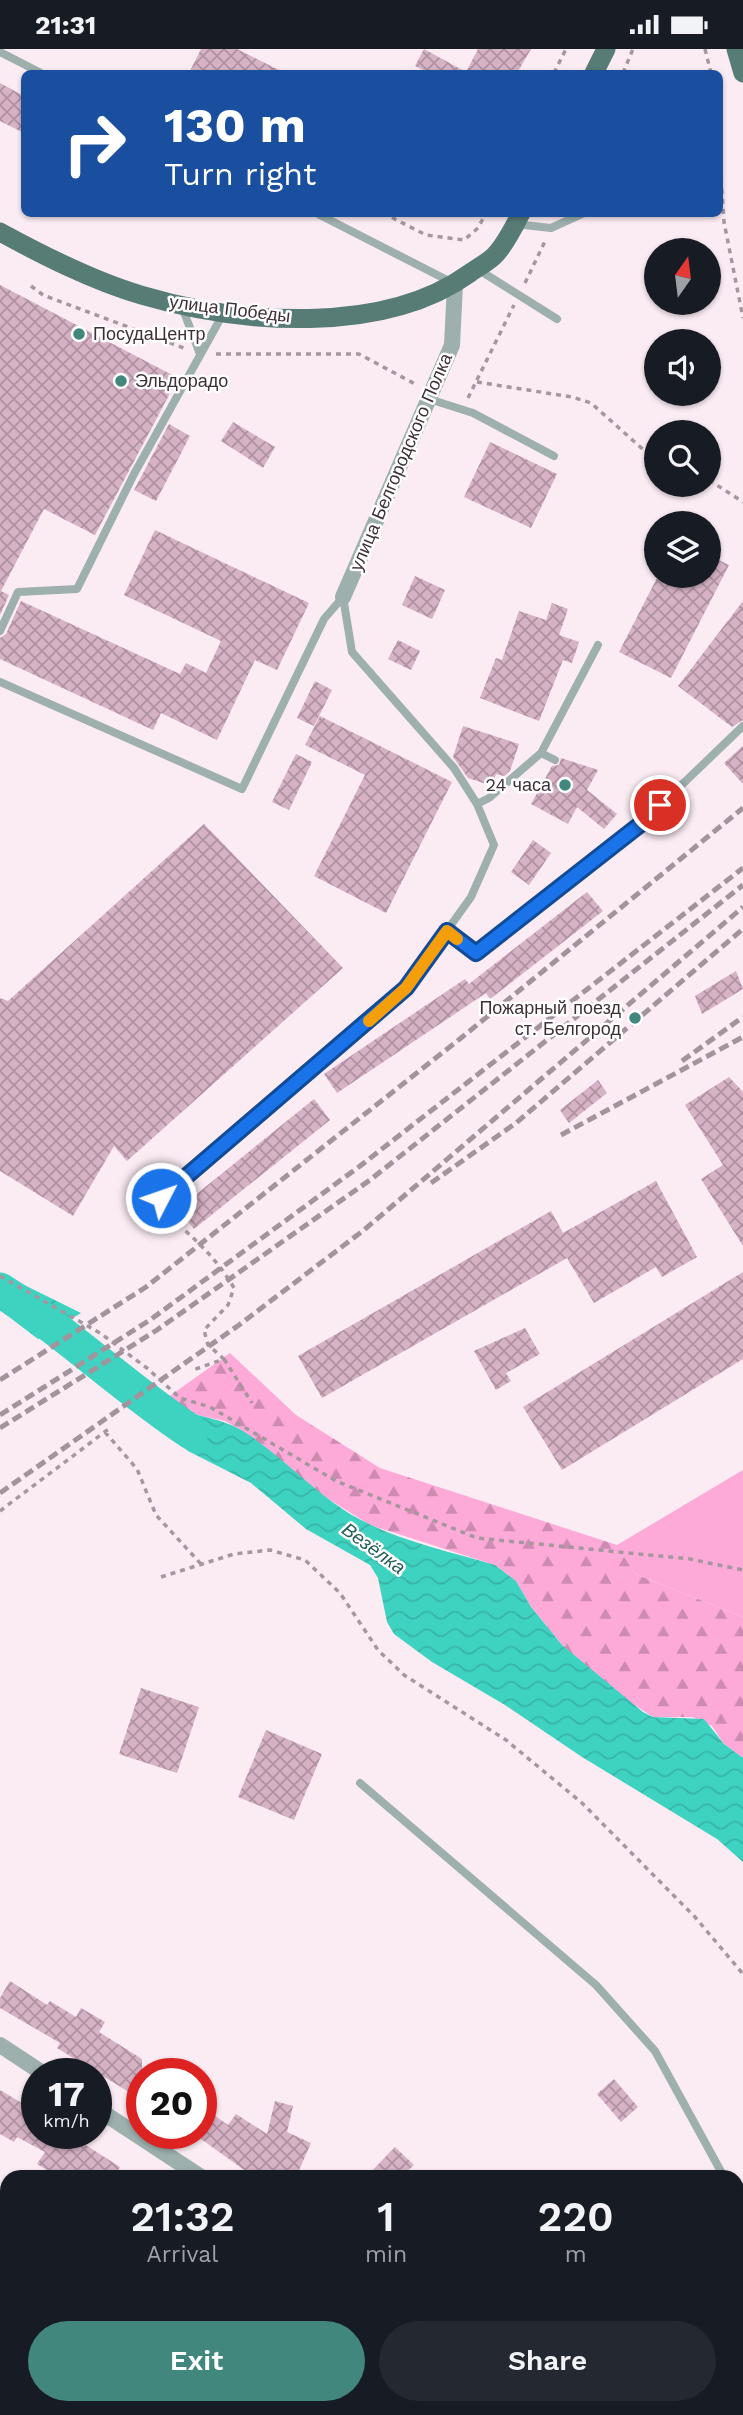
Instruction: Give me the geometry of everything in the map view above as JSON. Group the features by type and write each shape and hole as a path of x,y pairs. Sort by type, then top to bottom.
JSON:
{"main road":[{"path":"596,70 606,49"},
{"path":"736,49 743,73"},
{"name":"улица Победы","path":"0,232 139,294 181,305 279,317 353,317 421,298 455,284 495,255 518,219"}],"street":[{"name":"улица Белгородского Полка","path":"343,597 452,345 455,284"},
{"path":"0,2045 21,2059"},
{"path":"112,2119 190,2170"}],"lane":[{"path":"0,52 35,70"},
{"path":"324,217 455,284"},
{"path":"518,219 551,228 575,217"},
{"path":"476,269 557,319"},
{"path":"181,305 200,353"},
{"path":"0,631 18,592 78,589 134,474 225,311"},
{"path":"429,399 472,413 554,456"},
{"path":"0,682 242,789 324,619 343,597"},
{"path":"161,1198 406,988 471,897 494,845 477,804 454,768 352,652 343,597"},
{"path":"477,804 489,798 541,753 598,645"},
{"path":"447,931 476,953 642,823 743,726"},
{"path":"541,753 555,760"},
{"path":"360,1783 596,1985 655,2051 720,2170"}],"path":[{"path":"556,70 566,49"},
{"path":"624,70 633,49"},
{"path":"705,49 710,70"},
{"path":"723,207 743,318"},
{"path":"391,217 426,235 464,240 478,228 483,217"},
{"path":"477,382 572,397 591,403 644,450"},
{"path":"721,488 743,502"},
{"path":"161,1198 166,1215 201,1243 234,1288 228,1305 204,1330 208,1345 224,1359 252,1403"},
{"path":"0,1276 100,1332 147,1368 180,1398 210,1407 335,1481 477,1538 690,1559 743,1570"},
{"path":"193,1370 224,1359"},
{"path":"0,1511 110,1428"},
{"path":"105,1432 137,1469 156,1515 201,1564"},
{"path":"161,1577 234,1554 270,1550 304,1560 340,1593 378,1650 404,1675 506,1740 582,1803 695,1917 743,1974"}],"green space":[{"path":"230,1353 296,1415 380,1468 617,1545 635,1574 743,1617 743,1758 724,1744 712,1726 692,1717 653,1717 621,1696 562,1645 531,1607 516,1581 495,1565 370,1525 327,1498 241,1430 225,1421 178,1411 164,1400"},
{"path":"743,1470 743,1617 635,1574 617,1545"}],"water":[{"path":"0,1273 81,1313 38,1339 0,1310"},
{"path":"164,1400 183,1410 243,1431 331,1501 379,1529 417,1543 495,1565 516,1581 531,1607 562,1645 643,1712 653,1717 704,1719 724,1744 743,1758 743,1862 717,1839 432,1662 394,1634 387,1622 378,1578 370,1565 306,1529 251,1483 188,1451 145,1417 153,1406"}],"building":[{"path":"201,49 237,49 279,70 190,70"},
{"path":"424,49 462,70 423,70 415,66"},
{"path":"478,49 531,49 519,70 467,70"},
{"path":"0,83 21,94 21,132 0,121"},
{"path":"0,285 178,378 95,535 44,509 1,591 9,595 0,615"},
{"path":"233,422 275,447 263,468 221,441"},
{"path":"169,424 190,436 156,501 134,490"},
{"path":"490,442 557,474 531,528 464,497"},
{"path":"155,530 309,603 277,670 255,660 217,740 161,713 153,730 0,659 0,638 6,634 21,601 180,674 186,663 206,673 221,641 124,595"},
{"path":"721,561 729,565 721,581"},
{"path":"415,576 445,590 432,619 402,605"},
{"path":"652,588 717,588 671,678 619,652"},
{"path":"743,601 743,720 732,727 678,686"},
{"path":"552,603 568,609 559,635 579,642 572,663 563,660 539,721 480,698 496,658 502,660 519,611 546,620"},
{"path":"398,640 420,651 411,670 388,659"},
{"path":"315,681 332,690 314,726 297,718"},
{"path":"320,716 452,782 386,913 314,876 365,775 305,745"},
{"path":"463,726 519,744 510,771 504,776 496,774 492,786 468,778 453,757"},
{"path":"743,746 743,784 724,763"},
{"path":"296,754 312,762 289,810 272,802"},
{"name":"24 часа","path":"561,758 598,770 587,790 617,814 604,829 577,807 568,824 531,804 552,766 559,765"},
{"path":"204,824 343,968 127,1161 114,1146 73,1216 0,1171 0,998 8,1001"},
{"path":"533,840 551,853 529,885 511,872"},
{"path":"587,892 603,911 490,999 486,993 337,1093 324,1074 465,979 469,984"},
{"path":"736,971 743,989 702,1014 695,996"},
{"path":"729,1077 743,1092 743,1246 701,1179 723,1165 685,1105"},
{"path":"598,1080 607,1093 569,1123 560,1110"},
{"path":"314,1099 330,1120 194,1229 178,1209"},
{"path":"656,1181 697,1257 662,1277 656,1267 594,1303 567,1258 322,1398 298,1356 551,1211 563,1233"},
{"path":"743,1272 743,1359 562,1470 523,1407"},
{"path":"525,1328 540,1354 506,1373 511,1381 496,1390 474,1351"},
{"path":"141,1688 199,1707 177,1773 119,1754"},
{"path":"266,1730 322,1754 294,1820 238,1797"},
{"path":"10,1981 47,2005 50,2001 76,2017 81,2008 105,2022 99,2032 140,2058 126,2058 126,2090 112,2082 112,2058 73,2058 57,2048 60,2043 0,2008 0,1998"},
{"path":"614,2079 638,2107 621,2122 597,2094"},
{"path":"0,2090 21,2102 21,2139 17,2137 14,2142 0,2134"},
{"path":"275,2101 293,2106 287,2132 311,2143 299,2170 244,2170 215,2149 217,2117 228,2125 236,2114 267,2134"},
{"path":"395,2147 414,2165 409,2170 373,2170"},
{"path":"39,2149 92,2149 120,2167 118,2170 47,2170 37,2164 45,2152"}],"waterway":[{"name":"Везёлка","path":"0,1290 191,1432"}],"railway":[{"path":"0,1380 146,1287 461,1038 743,808"},
{"path":"0,1415 150,1320 360,1166 743,868"},
{"path":"0,1428 157,1330 370,1180 743,885"},
{"path":"0,1493 239,1325 364,1230 743,907"},
{"path":"431,1183 516,1123 743,929"},
{"path":"682,1061 743,1017"},
{"path":"561,1135 743,1037"}],"slow traffic":[{"path":"369,1021 406,988 447,931 457,939"}],"place":[{"name":"ПосудаЦентр","path":"79,334"},
{"name":"Эльдорадо","path":"121,381"},
{"name":"24 часа","path":"565,785"},
{"name":"Пожарный поезд ст. Белгород","path":"635,1018"}],"route":[{"path":"161,1198 406,988 447,931 476,953 642,823 660,805"}]}
